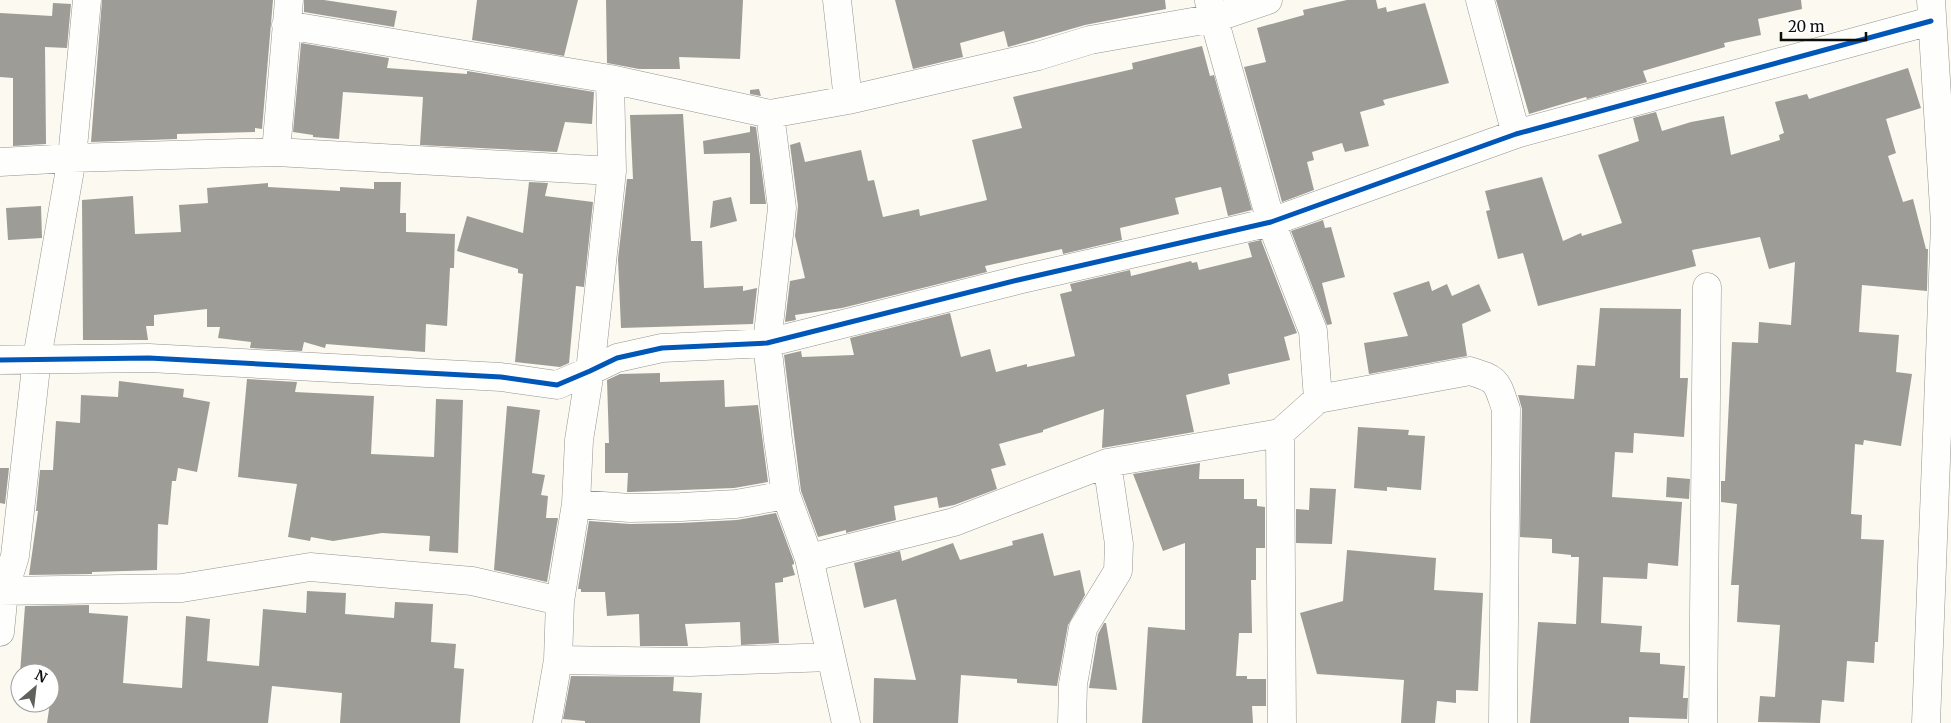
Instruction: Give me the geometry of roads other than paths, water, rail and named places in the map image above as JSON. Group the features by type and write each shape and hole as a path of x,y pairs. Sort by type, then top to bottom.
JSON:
{"street":[{"path":"0,632 2,591 15,556 37,358 72,158 87,0"},
{"path":"837,0 848,100"},
{"path":"276,152 287,12 770,114 848,100 1038,56 1090,40 1212,9 1268,0"},
{"path":"1480,0 1516,134"},
{"path":"1212,9 1271,222 1313,331 1318,399"},
{"path":"0,360 37,358 159,358 501,377 557,385 616,358 662,348 767,343 1018,280 1271,222 1516,134 1931,10 1948,224 1926,723"},
{"path":"547,723 558,660 560,601 576,504 579,440 590,371 612,171 610,79"},
{"path":"770,114 782,208 767,343 778,440 786,495 808,558 846,723"},
{"path":"0,162 276,152 612,171"},
{"path":"1704,723 1707,287"},
{"path":"808,558 954,522 1107,463 1280,433 1318,399 1470,371 1486,376 1496,382 1506,409 1503,723"},
{"path":"1280,433 1282,723"},
{"path":"1072,723 1073,684 1083,628 1118,571 1119,544 1107,463"},
{"path":"576,504 630,508 699,506 736,504 786,495"},
{"path":"2,591 182,588 310,567 472,581 560,601"},
{"path":"558,660 690,662 830,657"}]}
